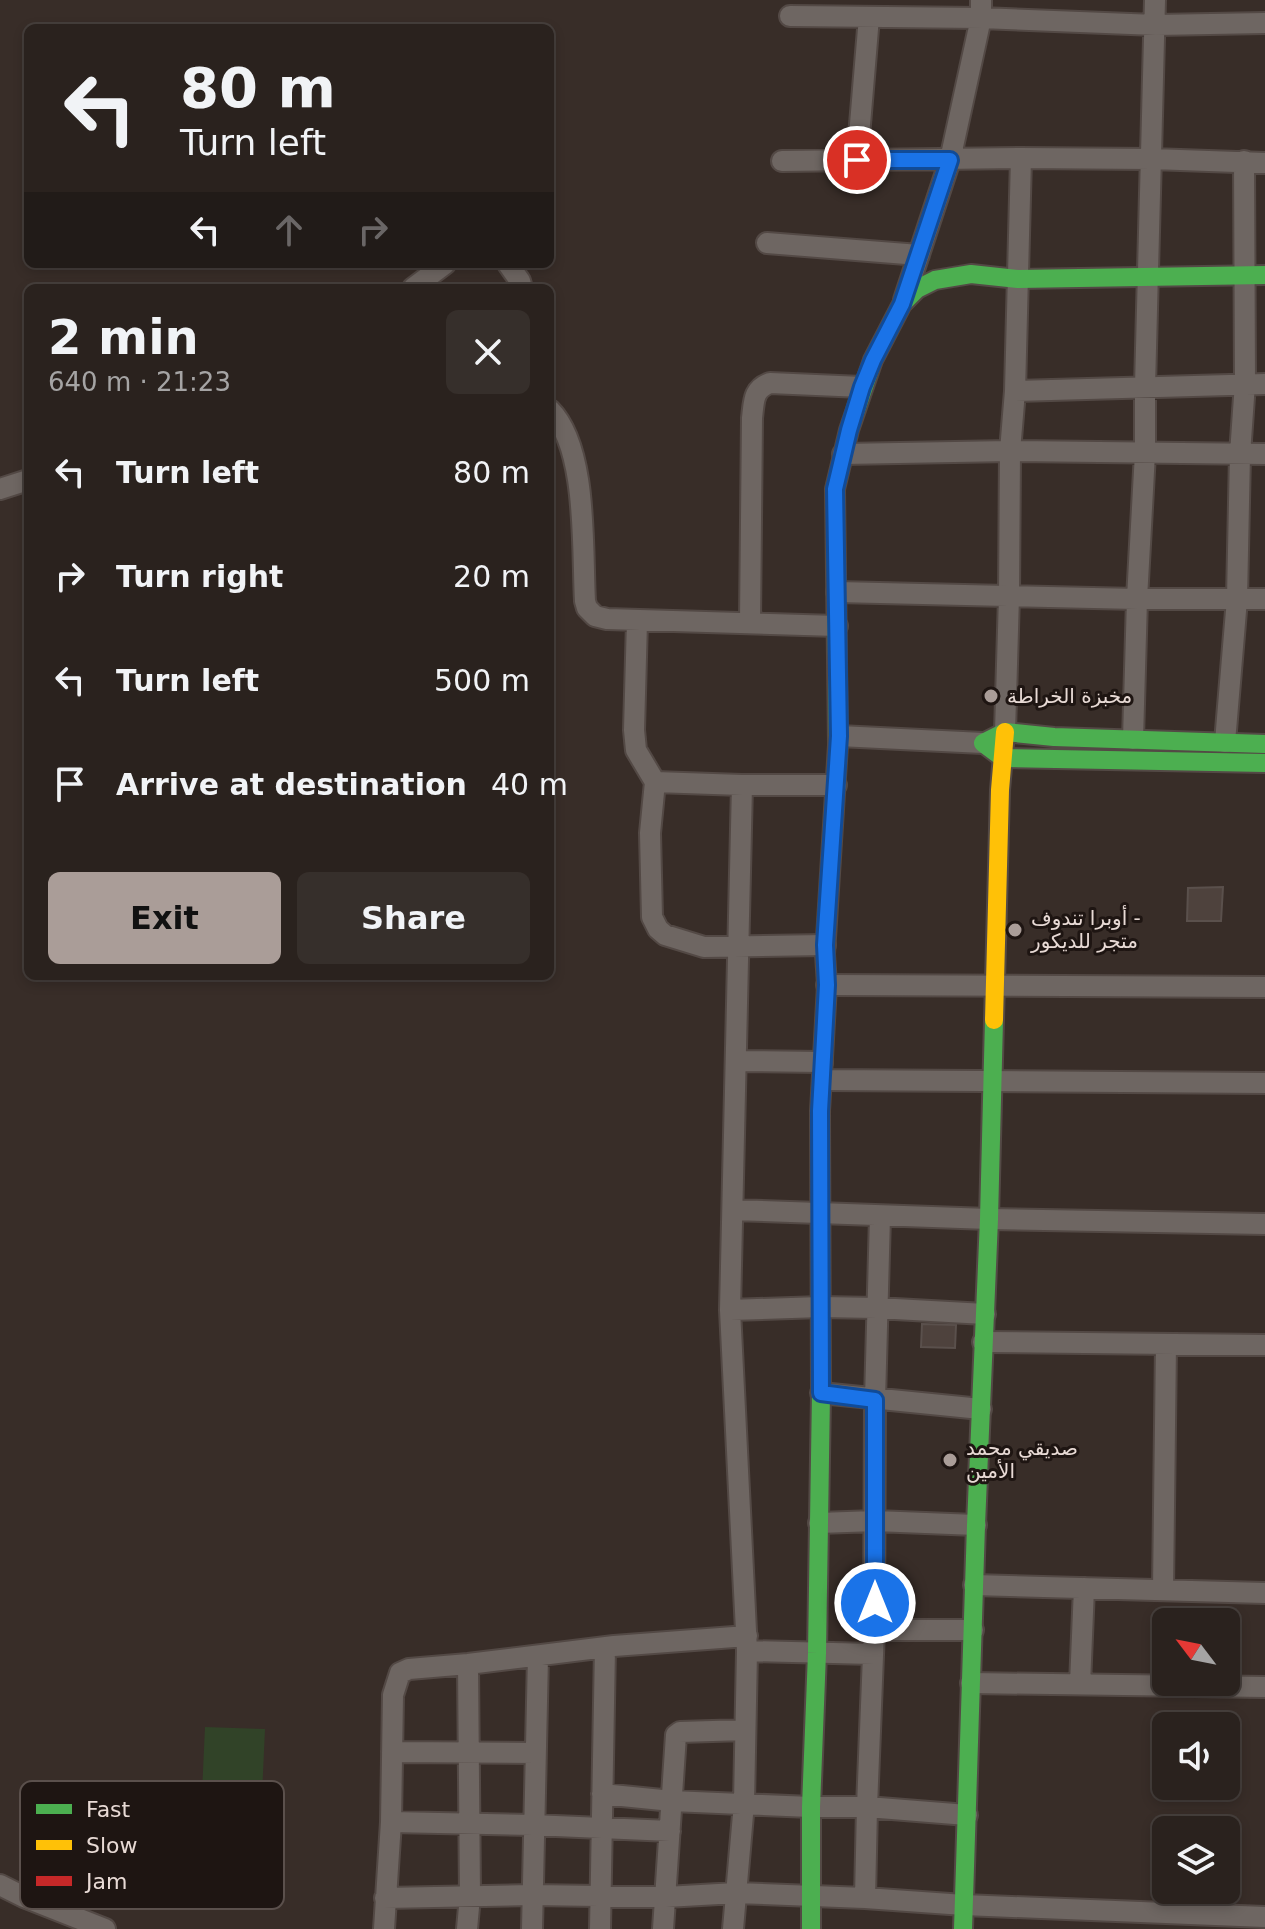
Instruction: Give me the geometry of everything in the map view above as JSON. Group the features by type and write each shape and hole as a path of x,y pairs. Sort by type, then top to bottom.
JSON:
{"street":[{"path":"1133,739 1145,453 1155,0"},
{"path":"811,1929 821,1393 820,1111 827,985 825,945 839,736 835,489 862,387 902,304 950,160 981,9"},
{"path":"790,16 869,17 981,9 1156,25 1265,23"},
{"path":"857,160 869,17"},
{"path":"963,1929 989,1219 1000,790 1005,732 1010,451 1015,391 1021,158"},
{"path":"782,161 1021,158 1265,163"},
{"path":"1225,742 1237,599 1240,454 1255,384 1244,276 1244,161"},
{"path":"767,243 919,255"},
{"path":"418,284 440,268"},
{"path":"902,304 917,289 935,280 971,274 1018,279 1265,275"},
{"path":"750,622 752,418 757,392 760,387 770,383 862,387"},
{"path":"1015,391 1255,384"},
{"path":"554,414 567,433 578,476 585,601 595,616 637,621 837,626"},
{"path":"843,454 1010,451 1265,454"},
{"path":"0,489 24,481"},
{"path":"837,592 1265,599"},
{"path":"637,621 634,730 636,750 655,782 650,833 652,917 655,924 665,935 704,947 825,945"},
{"path":"839,736 983,743 1005,732 1054,737 1265,744"},
{"path":"983,743 1003,758 1265,763"},
{"path":"655,782 836,785"},
{"path":"733,1929 744,1803 747,1643 730,1310 742,785"},
{"path":"827,985 1265,987"},
{"path":"736,1061 822,1071 991,1083 1265,1083"},
{"path":"733,1210 1265,1224"},
{"path":"865,1898 874,1630 880,1216"},
{"path":"730,1310 821,1307 985,1314"},
{"path":"983,1342 1265,1345"},
{"path":"1163,1590 1166,1344"},
{"path":"821,1393 981,1409"},
{"path":"819,1523 875,1521 976,1525"},
{"path":"974,1585 1265,1593"},
{"path":"1080,1684 1084,1588"},
{"path":"874,1630 973,1630"},
{"path":"384,1929 391,1822 393,1695 400,1673 409,1669 605,1647 747,1643 817,1653 873,1654"},
{"path":"600,1929 605,1647"},
{"path":"532,1929 538,1656"},
{"path":"467,1929 470,1896 468,1664"},
{"path":"971,1683 1265,1687"},
{"path":"663,1929 676,1735 680,1732 745,1730"},
{"path":"392,1752 535,1753"},
{"path":"602,1794 672,1801 867,1807 967,1815"},
{"path":"391,1822 670,1831"},
{"path":"0,1885 20,1895"},
{"path":"385,1898 532,1895 666,1897 736,1893 964,1905 1057,1919 1148,1921 1265,1917"},
{"path":"54,1909 105,1929"}],"green space":[{"path":"205,1727 265,1729 263,1781 203,1781"}],"building":[{"path":"1223,887 1221,921 1187,921 1188,888"},
{"path":"922,1324 956,1325 955,1348 921,1347"}],"traffic: fast":[{"path":"838,745 835,489 849,430 873,360 902,304 917,289 935,280 971,274 1018,279 1265,275"},
{"path":"1265,744 1054,737 1005,732 983,743 1003,758 1265,763"},
{"path":"811,1929 821,1393 820,1111 827,985 825,954"},
{"path":"963,1929 994,1020"}],"traffic: slow":[{"path":"994,1020 1000,790 1005,732"}],"traffic: jam":[{"path":"825,954 838,745"}],"place":[{"name":"مخبزة الخراطة","path":"991,696"},
{"name":"أوبرا تندوف - متجر للديكور","path":"1015,930"},
{"name":"صديقي محمد الأمين","path":"950,1460"}],"route":[{"path":"857,160 950,160 902,304 862,387 835,489 839,736 825,945 827,985 820,1111 821,1393 875,1400 875,1603"}]}
